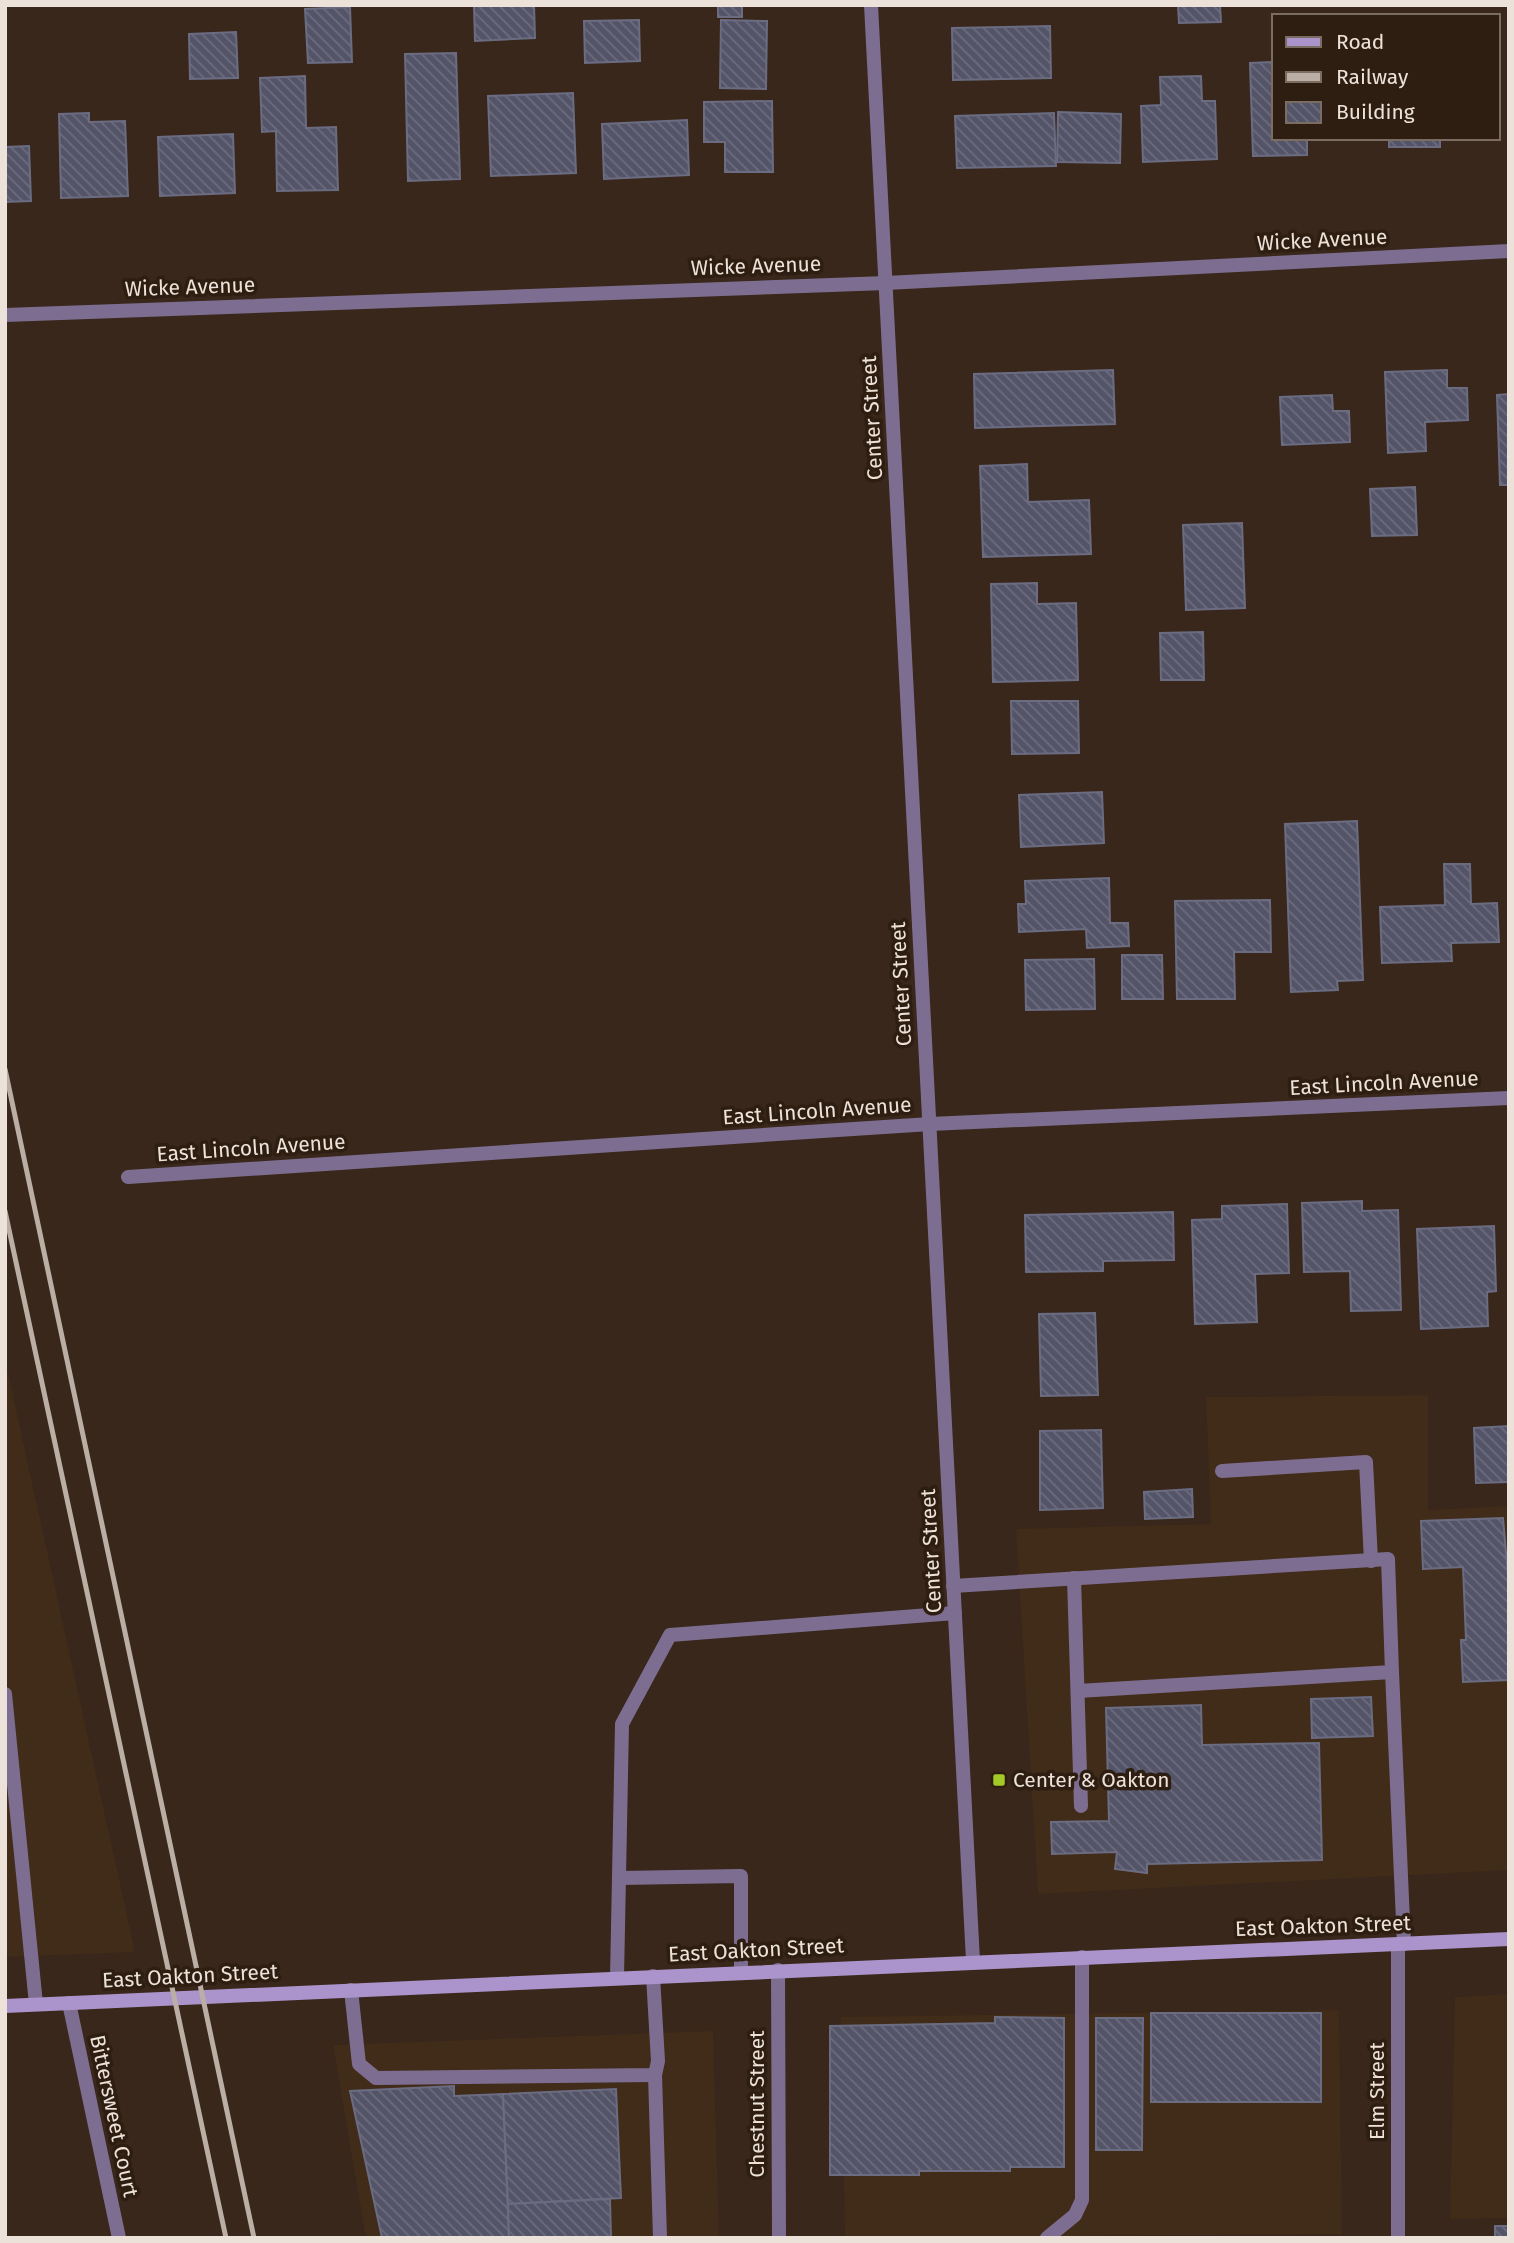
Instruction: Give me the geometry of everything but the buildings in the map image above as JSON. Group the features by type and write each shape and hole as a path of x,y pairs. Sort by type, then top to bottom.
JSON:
{"main road":[{"name":"East Oakton Street","path":"5,2006 1509,1939"}],"street":[{"name":"Center Street","path":"872,5 973,1961"},
{"name":"Wicke Avenue","path":"5,315 886,283 1509,251"},
{"name":"East Lincoln Avenue","path":"128,1177 930,1125 1509,1098"},
{"path":"953,1586 1371,1561 1366,1462 1222,1471"},
{"name":"Elm Street","path":"1371,1561 1388,1559 1401,1944 1398,2238"},
{"path":"1074,1578 1081,1806"},
{"path":"617,1978 622,1724 670,1635 955,1613"},
{"path":"1078,1691 1392,1672"},
{"path":"5,1694 36,2004"},
{"path":"619,1878 741,1876 741,1972"},
{"path":"1047,2238 1075,2215 1082,2200 1082,1957"},
{"name":"Chestnut Street","path":"778,1970 779,2238"},
{"path":"653,1976 658,2061 655,2074 660,2238"},
{"path":"351,1990 359,2064 376,2078 655,2074"},
{"name":"Bittersweet Court","path":"69,2003 119,2238"}],"shaded area":[{"path":"5,1359 135,1952 5,1957"},
{"path":"1428,1395 1428,1510 1509,1506 1509,1870 1038,1894 1016,1529 1211,1524 1206,1397"},
{"path":"1509,1994 1509,2218 1450,2219 1455,1997"},
{"path":"1339,2010 1342,2234 845,2238 841,2017"},
{"path":"713,2031 719,2238 366,2238 333,2045"}],"railway":[{"path":"5,1069 254,2238"},
{"path":"5,1211 226,2238"}],"place":[{"name":"Center & Oakton","path":"999,1780"}]}
